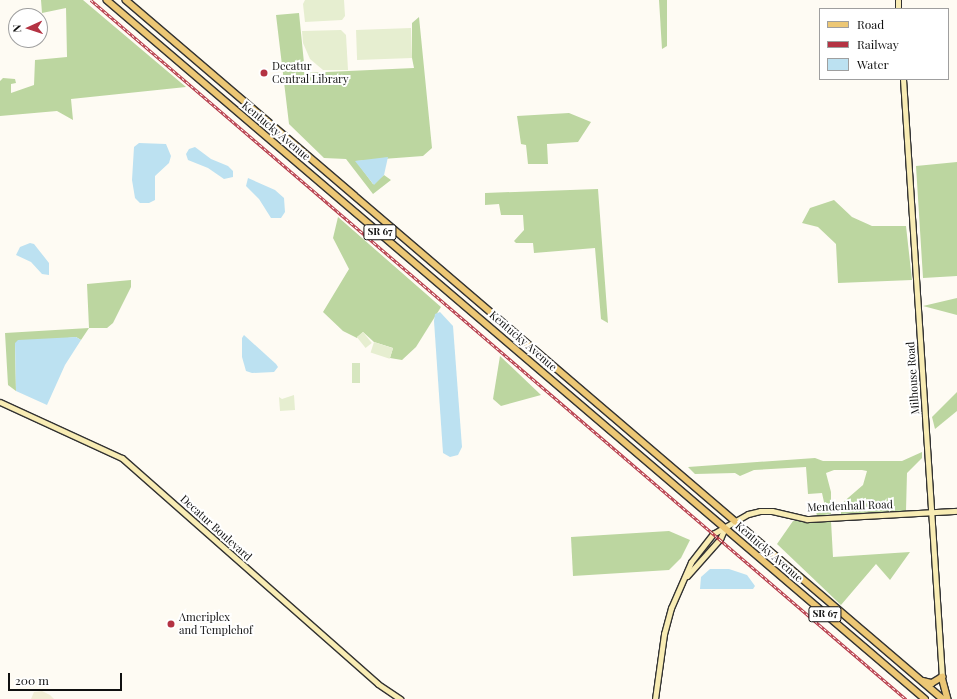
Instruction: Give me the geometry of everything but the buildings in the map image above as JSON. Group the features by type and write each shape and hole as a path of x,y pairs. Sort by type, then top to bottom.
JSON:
{"main road":[{"name":"Kentucky Avenue","path":"107,0 925,699"},
{"name":"Kentucky Avenue","path":"126,0 943,699"},
{"path":"921,680 932,683 942,677 948,699"}],"street":[{"name":"Milhouse Road","path":"903,80 942,677"},
{"name":"Decatur Boulevard","path":"0,402 106,449 123,459 375,681 400,699"},
{"name":"Mendenhall Road","path":"687,576 691,562 713,534 736,521 760,511 772,511 807,519 957,511"},
{"path":"655,699 667,619 687,576 720,539 725,528"}],"shaded area":[{"path":"42,691 54,699 31,699 34,692"}],"green space":[{"path":"41,0 83,0 186,87 71,99 73,120 57,111 0,116 0,81 3,78 15,79 16,83 11,84 11,93 34,85 35,60 67,57 66,8 48,12 48,8 42,8"},
{"path":"305,0 344,0 345,16 342,20 305,22 303,4"},
{"path":"659,0 667,0 667,46 662,49"},
{"path":"299,13 305,73 414,68 412,58 412,23 419,17 432,148 423,156 356,161 373,184 384,175 391,180 373,194 346,159 324,158 289,124 276,15"},
{"path":"411,28 412,58 357,60 356,30"},
{"path":"341,30 346,35 348,70 323,70 310,59 303,43 302,31"},
{"path":"569,113 591,122 578,142 547,144 548,164 528,164 526,145 521,144 517,116"},
{"path":"957,162 957,276 923,278 916,166"},
{"path":"598,189 608,323 601,319 595,248 534,253 533,243 516,243 514,241 524,230 523,215 501,215 499,204 485,205 485,193"},
{"path":"834,200 852,217 872,226 906,226 912,280 838,283 836,244 818,227 802,223 810,208"},
{"path":"338,217 441,307 416,347 402,360 390,358 393,348 374,342 363,332 357,338 343,331 323,312 349,269 333,238"},
{"path":"131,280 131,287 113,323 107,328 89,328 87,284"},
{"path":"957,298 957,315 923,306"},
{"path":"89,328 81,340 76,337 15,344 16,391 8,385 5,333"},
{"path":"363,332 372,343 366,348 357,337"},
{"path":"374,342 393,348 390,359 371,352"},
{"path":"500,356 541,395 501,406 493,399"},
{"path":"352,363 360,363 360,383 352,383"},
{"path":"957,392 957,411 935,429 932,417"},
{"path":"294,395 295,410 280,411 279,397 282,399"},
{"path":"922,452 922,458 907,473 906,511 841,514 841,504 863,485 867,471 834,470 826,473 831,492 831,514 817,516 816,511 826,511 822,493 808,494 806,467 754,470 740,476 735,473 695,474 688,467 815,458 823,461 902,461"},
{"path":"793,521 831,521 833,557 910,552 890,580 876,564 841,605 777,544"},
{"path":"669,531 690,540 681,558 669,570 573,576 571,537"}],"water":[{"path":"139,143 166,144 171,156 169,163 155,176 155,200 149,203 140,203 135,198 132,180 134,147"},
{"path":"195,147 211,159 228,166 233,171 233,177 224,179 208,168 188,160 186,154 189,149"},
{"path":"388,157 384,175 374,185 355,161"},
{"path":"248,178 275,190 284,198 285,212 281,218 271,218 259,199 246,186"},
{"path":"30,243 34,244 49,263 49,275 42,274 31,262 16,255 20,247"},
{"path":"440,312 453,326 462,447 458,455 450,457 443,453 434,321 435,314"},
{"path":"244,335 276,364 278,367 274,372 252,373 246,371 242,357 242,338"},
{"path":"76,337 81,340 65,365 47,405 16,391 15,343 18,340"},
{"path":"710,569 729,569 747,575 755,586 753,589 700,589 701,577"}],"railway":[{"path":"91,0 906,699"}],"place":[{"name":"Decatur Central Library","path":"264,73"},
{"name":"Ameriplex and Templehof","path":"171,624"}]}
